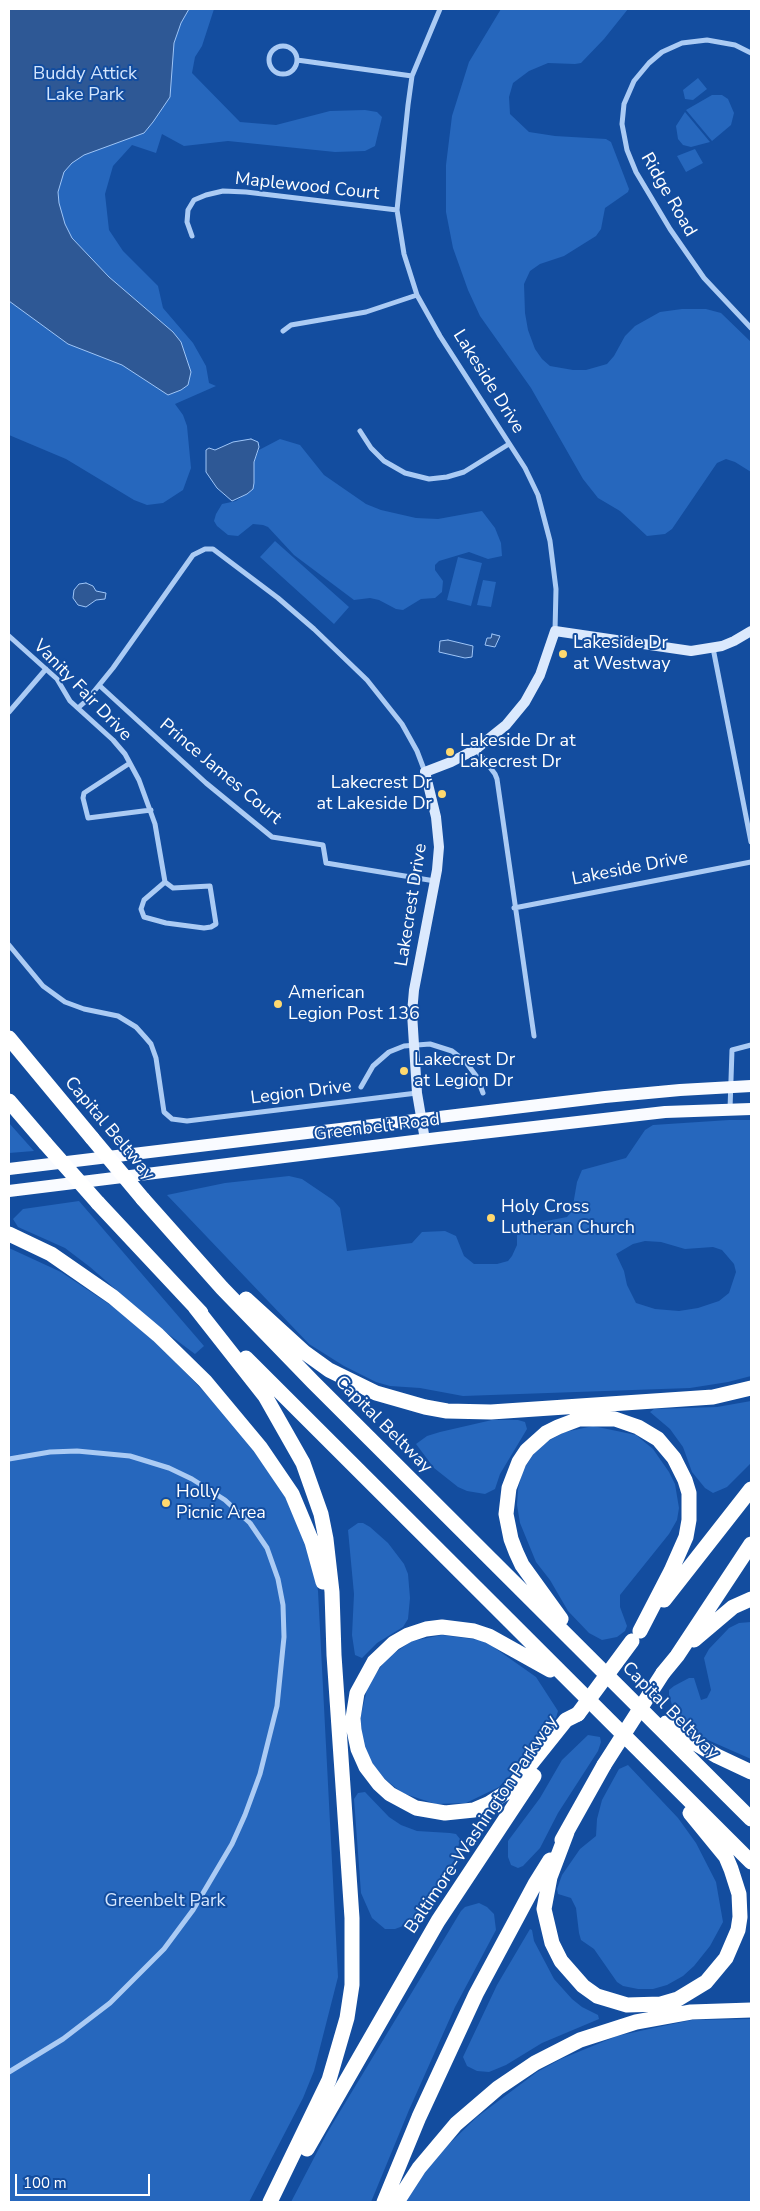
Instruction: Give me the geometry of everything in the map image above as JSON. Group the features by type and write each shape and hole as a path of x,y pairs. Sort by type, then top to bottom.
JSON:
{"highway":[{"name":"Capital Beltway","path":"9,1038 143,1198 222,1288 313,1382 751,1818"},
{"path":"9,1101 98,1203 195,1307 751,1862"},
{"path":"9,1234 34,1245 69,1266 139,1318 205,1381 260,1446 292,1494 312,1542 325,1592 334,1655"},
{"path":"174,1234 304,1352 329,1370 355,1384 403,1402 447,1411 491,1412 713,1397 751,1388"},
{"path":"195,1307 265,1396 303,1463 321,1514 332,1592 334,1655 352,1918 352,1985 347,2018 329,2080 270,2202"},
{"path":"582,1649 522,1565 511,1539 506,1514 509,1488 519,1462 536,1441 546,1433 569,1422 602,1418 615,1419 649,1432 674,1458 685,1480 690,1507 686,1537 671,1571 636,1636"},
{"name":"Baltimore-Washington Parkway","path":"275,2202 438,1921 515,1803 636,1636 751,1489"},
{"path":"384,2202 423,2109 476,1994 535,1884 567,1832 604,1765 663,1673 677,1656 751,1544"},
{"path":"677,1656 716,1620 733,1607 751,1599"},
{"path":"567,1680 489,1636 474,1631 442,1627 426,1629 408,1635 382,1652 370,1666 357,1692 353,1718 358,1749 372,1776 390,1794 401,1801 431,1812 461,1812 488,1804 510,1790 566,1720 578,1714"},
{"path":"619,1687 678,1733 751,1772"},
{"path":"567,1832 550,1878 544,1909 552,1943 561,1961 572,1975 597,1996 635,2005 660,2004 678,1999 706,1982 726,1958 738,1930 740,1905 736,1882 726,1857 641,1754"},
{"path":"397,2202 419,2168 456,2124 498,2088 535,2063 580,2040 636,2022 691,2012 751,2010"}],"main road":[{"name":"Greenbelt Road","path":"9,1169 631,1094 751,1086"},
{"name":"Greenbelt Road","path":"9,1192 665,1112 751,1108"}],"street":[{"name":"Lakeside Drive","path":"425,772 451,762 476,749 506,725 525,702 540,675 555,631 556,589 550,541 543,509 532,481 440,336 417,295 404,254 397,210 412,76 440,9"},
{"name":"Ridge Road","path":"751,53 735,45 707,40 682,43 668,49 655,57 643,69 627,95 622,117 623,134 636,172 677,241 704,278 751,328"},
{"path":"282,46 294,51 297,60 294,69 281,74 272,70 268,61 274,49 282,46"},
{"path":"297,60 412,76"},
{"name":"Maplewood Court","path":"192,236 187,222 188,210 194,200 206,195 223,192 264,194 397,210"},
{"path":"283,331 291,325 366,312 417,295"},
{"path":"360,431 384,460 405,473 429,479 447,477 464,472 509,444"},
{"name":"Lakecrest Drive","path":"100,686 193,555 206,549 218,552 314,629 367,680 402,724 425,772 435,810 439,838 435,881 414,990 412,1013 413,1045 425,1140"},
{"path":"555,631 691,652 734,641 751,631"},
{"name":"Vanity Fair Drive","path":"9,636 57,679 67,696 113,740 130,763 151,810 165,882"},
{"path":"712,648 751,842"},
{"path":"9,712 46,669"},
{"path":"78,708 100,686"},
{"name":"Prince James Court","path":"100,686 206,782 272,837 323,845 326,863 435,881"},
{"path":"476,749 496,777 534,1036"},
{"path":"130,763 84,793 83,798 88,818 151,810"},
{"name":"Lakeside Drive","path":"514,908 751,862"},
{"path":"165,882 173,888 210,886 216,924 204,928 166,923 144,917 141,909 144,900 165,882"},
{"name":"Legion Drive","path":"9,945 44,986 65,1002 84,1009 118,1016 136,1027 151,1044 154,1051 164,1112 172,1119 188,1121 418,1093"},
{"path":"361,1088 369,1072 380,1058 396,1048 413,1045 435,1045 452,1051 472,1069 483,1093"},
{"path":"730,1109 732,1050 751,1045"},
{"path":"9,1459 50,1452 77,1451 130,1456 169,1468 192,1479 225,1500 250,1523 267,1548 278,1579 283,1605 284,1637 277,1706 260,1774 246,1815 232,1844 193,1910 164,1949 110,2003 63,2039 9,2072"}],"green space":[{"name":"Buddy Attick Lake Park","path":"9,9 214,9 202,46 195,57 192,73 240,122 276,125 330,111 365,110 377,112 382,117 375,146 365,151 335,152 228,141 184,146 162,134 156,153 132,145 113,166 105,194 109,230 123,251 158,286 163,308 193,343 206,366 209,383 216,386 175,404 183,415 187,426 191,468 183,490 163,503 147,505 134,500 66,459 9,435"},
{"path":"501,9 628,9 604,39 581,63 548,63 529,71 513,83 509,97 510,114 529,132 555,136 606,139 611,142 629,189 628,192 605,208 601,229 596,236 564,256 540,264 530,271 524,284 525,313 528,330 535,349 542,359 550,366 573,370 586,370 607,364 614,356 625,336 635,326 660,312 682,309 706,309 721,313 751,342 751,472 726,459 717,463 672,529 665,534 647,536 620,511 598,498 583,479 531,388 480,316 468,290 453,248 446,212 446,165 452,116 469,62"},
{"path":"698,78 707,89 693,100 685,99 683,90"},
{"path":"712,95 722,95 728,99 734,113 731,125 712,141 686,110"},
{"path":"685,112 710,142 691,147 683,145 678,139 676,126"},
{"path":"695,149 703,163 686,172 677,156"},
{"path":"280,439 300,445 324,475 366,504 381,510 416,518 438,519 482,511 495,528 501,543 502,556 488,559 469,552 439,561 435,565 435,570 443,581 442,592 435,598 421,599 403,610 370,598 354,600 294,555 268,527 253,524 238,536 228,535 214,521 216,514 222,504 236,501 253,489 254,462 259,450"},
{"path":"275,541 349,607 334,624 260,557"},
{"path":"458,557 482,563 471,606 447,600"},
{"path":"483,580 496,582 491,607 477,605"},
{"path":"751,1120 751,1376 690,1388 463,1396 420,1388 390,1386 376,1382 344,1366 309,1344 167,1195 225,1183 289,1176 302,1179 333,1200 340,1208 347,1251 412,1243 422,1232 445,1231 456,1236 464,1256 474,1264 497,1264 508,1261 512,1256 517,1245 517,1230 520,1226 567,1217 572,1211 577,1182 582,1170 626,1158 645,1130 653,1125","holes":["645,1241 661,1242 685,1249 713,1247 722,1250 734,1264 736,1272 729,1293 719,1301 698,1308 679,1311 655,1309 636,1303 627,1285 624,1271 616,1254 633,1244"]},
{"path":"9,1123 34,1151 9,1153"},
{"path":"79,1201 204,1346 195,1354 160,1328 90,1267 65,1248 18,1227 13,1219 23,1209"},
{"name":"Greenbelt Park","path":"9,1248 61,1272 115,1308 153,1340 189,1376 229,1418 266,1468 287,1500 313,1560 318,1591 338,1977 314,2071 303,2098 249,2202 9,2202"},
{"path":"751,1401 751,1463 727,1487 713,1493 705,1488 692,1472 683,1447 670,1429 650,1412 654,1409 717,1407"},
{"path":"492,1420 518,1420 525,1422 527,1429 500,1474 495,1489 485,1494 467,1491 458,1487 434,1468 416,1444 427,1436"},
{"path":"593,1426 636,1435 653,1449 675,1484 679,1508 677,1520 669,1534 620,1595 620,1607 627,1626 625,1631 617,1637 602,1640 589,1633 568,1611 550,1580 536,1562 520,1523 517,1505 518,1489 523,1470 535,1452 548,1441 565,1432"},
{"path":"358,1523 363,1523 370,1527 388,1543 404,1564 408,1574 410,1598 408,1619 403,1627 377,1643 362,1658 355,1655 352,1635 354,1594 348,1530"},
{"path":"751,1622 751,1759 692,1733 675,1715 669,1690 689,1678 694,1678 701,1700 707,1698 711,1690 704,1658 709,1649 729,1628 739,1623"},
{"path":"442,1635 480,1640 492,1646 536,1677 558,1711 556,1718 546,1726 514,1771 499,1787 466,1803 436,1804 402,1793 380,1775 363,1745 361,1734 361,1715 368,1685 387,1658 412,1641"},
{"path":"588,1735 600,1737 601,1742 598,1751 558,1813 540,1848 523,1866 518,1868 511,1865 508,1857 508,1841 540,1798 562,1760"},
{"path":"628,1765 678,1818 696,1843 716,1882 723,1922 710,1946 694,1966 683,1976 667,1985 653,1989 638,1989 623,1986 617,1982 594,1949 581,1940 576,1908 571,1898 558,1894 557,1889 562,1875 580,1849 596,1836 597,1819 602,1800 619,1769"},
{"path":"365,1792 389,1817 401,1825 417,1831 456,1834 460,1839 456,1857 424,1909 411,1923 395,1929 385,1929 372,1918 361,1893 354,1799 358,1793"},
{"path":"479,1903 487,1907 494,1914 496,1930 455,2007 371,2202 291,2202 327,2133 461,1911 465,1907"},
{"path":"530,1929 532,1930 534,1941 554,1979 572,1999 582,2007 598,2015 599,2019 542,2043 506,2065 489,2072 477,2071 467,2066 463,2057 497,1985"},
{"path":"751,2019 751,2202 404,2202 425,2171 477,2117 537,2072 561,2059 617,2036 658,2027 692,2020"}],"shaded area":[{"name":"Buddy Attick Lake Park","path":"9,9 189,9 181,23 174,43 170,97 153,122 144,133 84,155 72,163 64,172 58,192 65,224 72,238 109,277 173,332 181,342 191,372 188,385 181,390 168,395 122,365 68,344 9,301"},
{"path":"251,439 258,442 259,447 254,462 253,489 232,501 217,488 206,472 206,450 209,448 215,450 233,442"},
{"path":"86,583 93,586 96,591 106,593 105,599 96,600 86,607 78,605 73,598 74,590 79,584"},
{"path":"492,634 500,636 495,647 485,645 487,638 491,638"},
{"path":"448,640 473,646 472,657 465,658 439,652 440,641"}],"place":[{"name":"Lakeside Dr at Westway","path":"563,654"},
{"name":"Lakeside Dr at Lakecrest Dr","path":"450,752"},
{"name":"Lakecrest Dr at Lakeside Dr","path":"442,794"},
{"name":"American Legion Post 136","path":"278,1004"},
{"name":"Lakecrest Dr at Legion Dr","path":"404,1071"},
{"name":"Holy Cross Lutheran Church","path":"491,1218"},
{"name":"Holly Picnic Area","path":"166,1503"}]}
